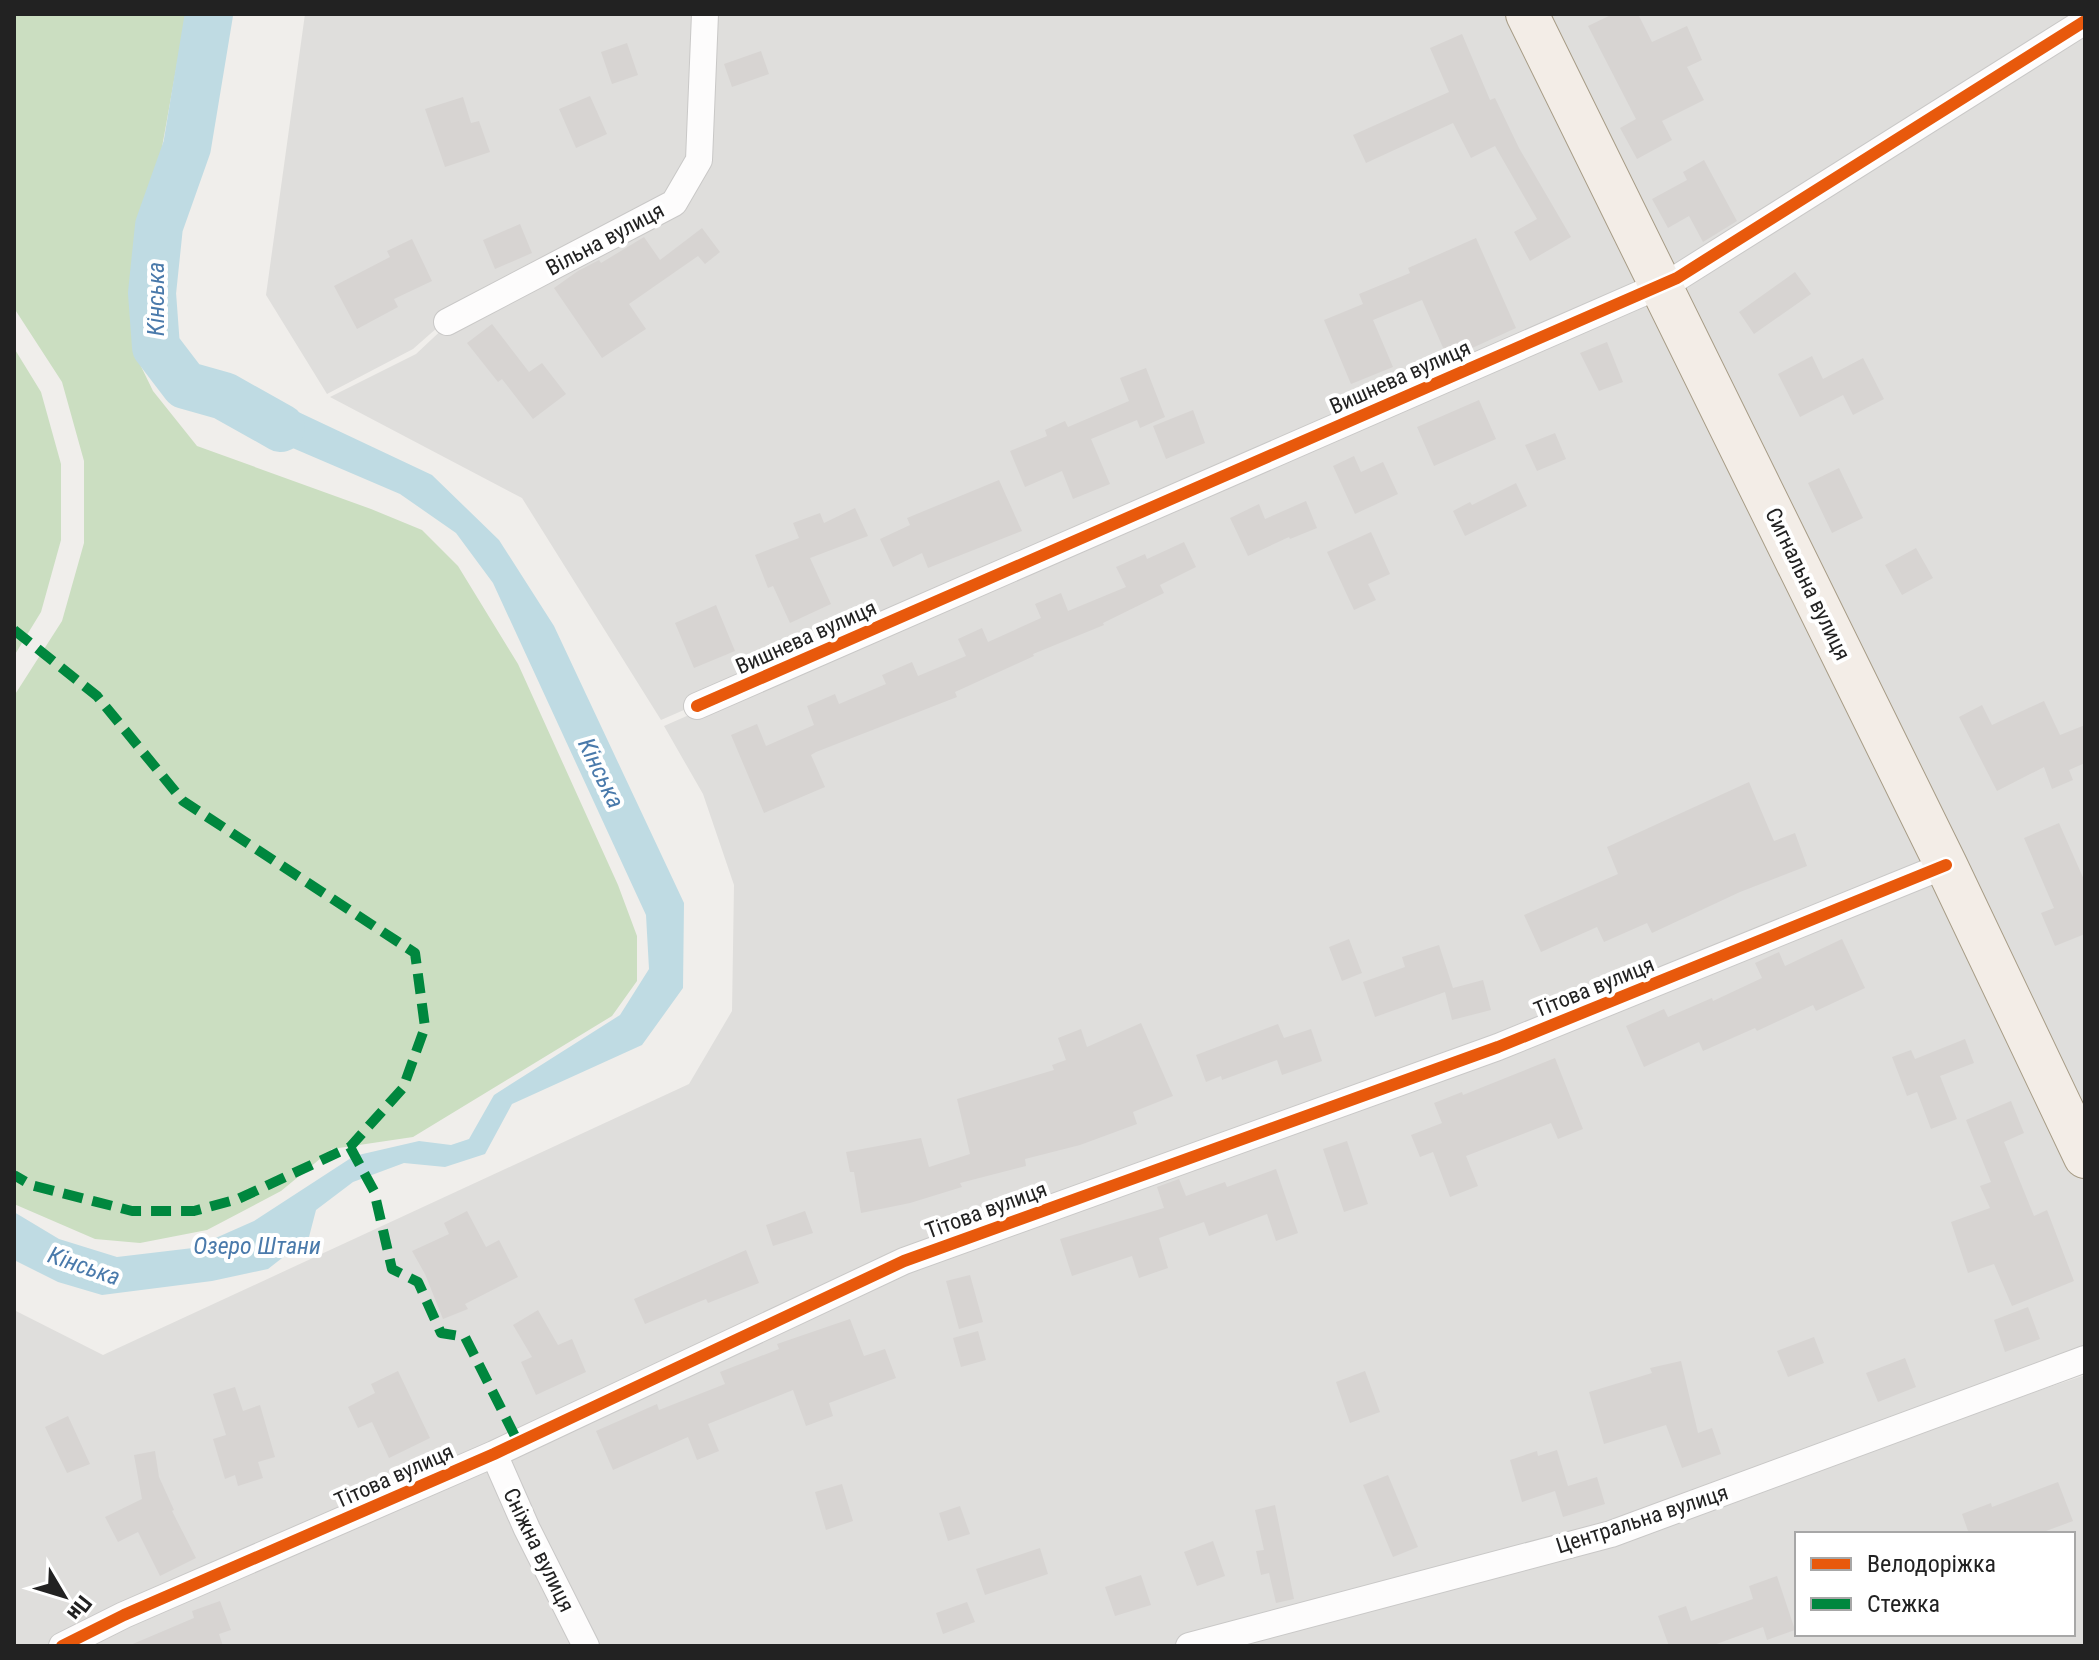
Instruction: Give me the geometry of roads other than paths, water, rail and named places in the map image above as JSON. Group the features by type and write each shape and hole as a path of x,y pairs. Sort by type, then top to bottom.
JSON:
{"main road":[{"name":"Сигнальна вулиця","path":"1527,14 1946,865 2085,1157"}],"street":[{"name":"Вільна вулиця","path":"447,322 674,203 699,160 705,14"},
{"name":"Вишнева вулиця","path":"697,706 1677,278 2085,21"},
{"name":"Тітова вулиця","path":"62,1646 124,1615 494,1454 904,1261 1498,1047 1946,865"},
{"name":"Центральна вулиця","path":"1189,1646 1611,1534 2085,1359"},
{"name":"Сніжна вулиця","path":"494,1454 527,1529 586,1646"}],"water":[{"name":"Озеро Штани","path":"258,393 432,475 499,540 554,626 684,903 683,988 642,1045 512,1104 485,1154 445,1167 404,1163 353,1182 316,1210 309,1237 268,1269 212,1281 102,1295 58,1282 14,1260 14,1212 59,1239 117,1257 193,1248 254,1221 354,1156 419,1141 451,1145 469,1139 494,1095 620,1015 649,969 646,915 493,583 456,533 400,494 248,429 224,396"}],"waterway":[{"name":"Кінська","path":"209,14 187,147 159,226 152,293 156,347 185,385 224,396 281,428"}]}
